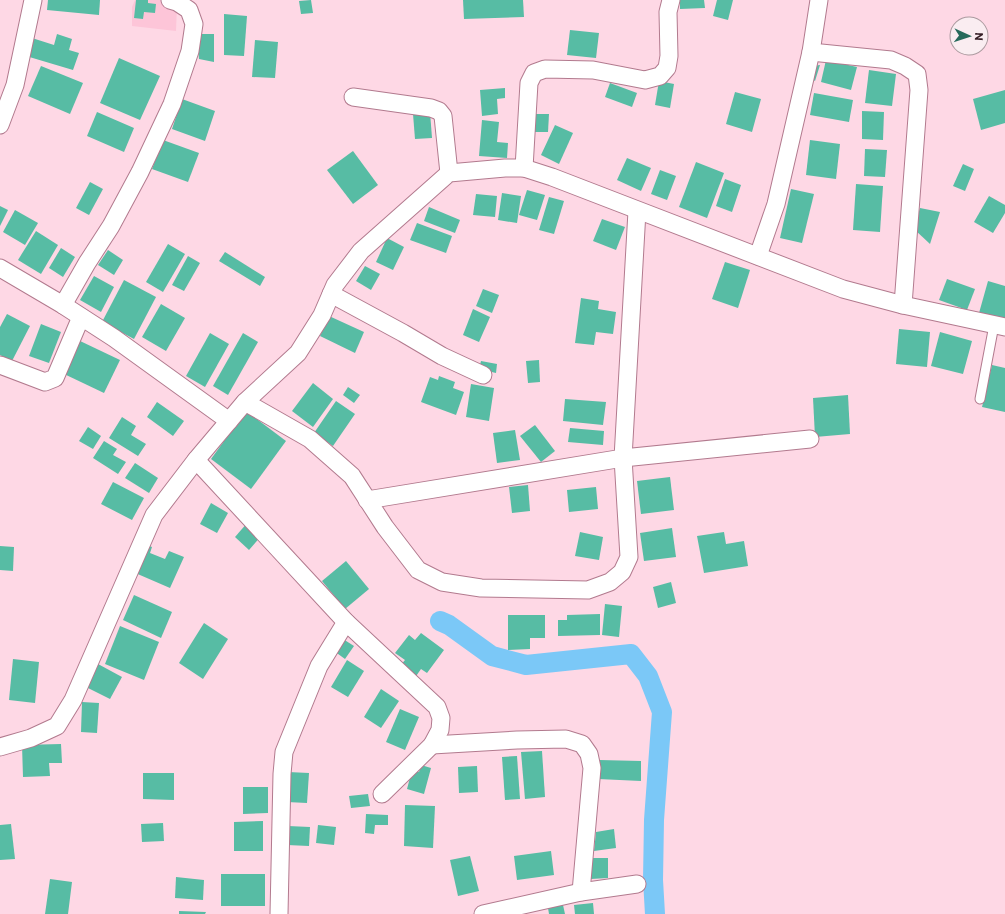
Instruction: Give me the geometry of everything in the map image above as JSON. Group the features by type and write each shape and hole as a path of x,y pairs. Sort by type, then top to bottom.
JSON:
{"street":[{"path":"0,123 15,85 33,0"},
{"path":"524,168 529,83 534,73 545,69 593,70 645,80 660,76 667,68 669,56 668,12 671,0"},
{"path":"758,256 776,204 811,52 819,0"},
{"path":"63,305 87,263 111,226 140,172 172,104 190,51 194,24 189,10 175,1"},
{"path":"811,52 891,60 905,66 917,74 919,90 903,305"},
{"path":"353,97 431,108 439,111 443,116 448,173"},
{"path":"0,747 31,738 57,726 73,700 154,515 196,460 245,402 298,353 322,314 335,285 361,251 448,173 505,168 524,168 552,177 637,211 844,289 903,305 1000,326"},
{"path":"245,402 310,439 352,476 385,527 418,570 442,582 481,588 588,590 610,582 622,572 629,557 622,458 637,211"},
{"path":"0,268 63,305 126,346 229,421"},
{"path":"331,294 442,356 483,375"},
{"path":"0,365 45,382 56,378 80,317"},
{"path":"367,500 622,458 810,440"},
{"path":"196,460 346,622 437,707 441,718 440,730 432,745 382,794"},
{"path":"279,914 282,774 284,752 318,666 346,622"},
{"path":"432,745 559,739 566,739 582,744 589,754 592,768 581,892"},
{"path":"482,914 581,892 637,884"}],"lane":[{"path":"980,399 1000,326"}],"shaded area":[{"path":"135,0 160,0 177,6 176,31 132,26 132,7"}],"building":[{"path":"48,0 100,0 99,15 47,10"},
{"path":"136,0 148,0 148,3 156,4 155,13 144,12 143,19 134,18"},
{"path":"311,0 313,13 301,14 299,1"},
{"path":"463,0 523,0 524,17 464,19"},
{"path":"680,0 704,0 705,8 680,9"},
{"path":"717,0 733,0 728,20 713,16"},
{"path":"224,14 247,16 244,56 224,55"},
{"path":"570,30 599,33 596,58 567,55"},
{"path":"57,34 72,39 69,50 79,53 73,70 26,56 32,38 54,45"},
{"path":"197,34 214,34 214,62 199,59"},
{"path":"255,40 278,42 275,78 252,77"},
{"path":"119,58 160,76 140,120 100,103"},
{"path":"826,60 857,67 851,90 821,82"},
{"path":"820,65 815,81 809,77 812,66"},
{"path":"41,66 83,83 70,114 28,96"},
{"path":"869,70 896,74 892,106 865,103"},
{"path":"659,81 674,84 670,108 655,105"},
{"path":"610,83 637,93 632,107 605,97"},
{"path":"505,88 505,98 497,99 498,114 482,116 480,90"},
{"path":"1005,90 1005,123 981,130 973,99"},
{"path":"735,92 761,99 752,132 726,124"},
{"path":"814,93 853,100 849,122 810,115"},
{"path":"182,99 215,111 205,141 172,129"},
{"path":"862,111 884,112 883,140 862,139"},
{"path":"97,112 134,128 124,152 87,136"},
{"path":"430,112 432,138 415,139 413,114"},
{"path":"530,114 549,114 548,132 530,132"},
{"path":"482,120 499,122 497,142 508,143 507,158 479,156"},
{"path":"555,125 573,133 559,164 541,155"},
{"path":"163,140 199,153 188,182 152,169"},
{"path":"810,140 840,144 836,179 806,175"},
{"path":"865,149 887,150 885,177 864,176"},
{"path":"353,151 378,185 353,204 327,170"},
{"path":"627,158 651,168 641,191 617,180"},
{"path":"696,162 724,173 707,218 679,207"},
{"path":"963,164 974,169 965,191 953,186"},
{"path":"660,170 676,176 667,200 651,194"},
{"path":"725,179 741,185 732,212 716,206"},
{"path":"90,182 103,189 89,215 76,208"},
{"path":"856,184 883,186 880,232 853,230"},
{"path":"791,189 814,194 802,243 780,238"},
{"path":"527,190 545,195 537,220 519,215"},
{"path":"502,193 521,196 517,223 498,220"},
{"path":"476,194 497,196 495,217 473,215"},
{"path":"989,196 1005,205 1005,213 993,233 974,222"},
{"path":"549,197 564,201 554,234 539,230"},
{"path":"0,206 8,210 0,226"},
{"path":"429,207 460,220 455,233 424,221"},
{"path":"920,208 940,212 930,244 914,229"},
{"path":"15,210 38,223 25,245 3,232"},
{"path":"602,219 625,227 616,250 593,241"},
{"path":"417,223 452,236 446,253 410,240"},
{"path":"36,231 58,245 41,274 18,260"},
{"path":"387,238 404,247 393,270 376,262"},
{"path":"168,244 185,254 163,292 146,282"},
{"path":"61,248 75,257 63,277 49,268"},
{"path":"108,250 123,260 114,275 98,265"},
{"path":"225,252 265,277 260,286 219,261"},
{"path":"188,256 200,263 184,291 172,285"},
{"path":"725,262 750,270 738,308 712,299"},
{"path":"365,266 380,274 371,290 356,281"},
{"path":"94,276 114,287 101,312 80,300"},
{"path":"947,279 975,289 967,310 939,300"},
{"path":"124,280 156,297 134,339 102,322"},
{"path":"988,281 1005,286 1005,320 979,313"},
{"path":"483,289 499,295 492,313 476,306"},
{"path":"581,298 599,301 598,309 616,312 613,334 596,332 594,345 575,343"},
{"path":"161,304 185,318 166,351 142,337"},
{"path":"473,309 490,317 479,342 463,335"},
{"path":"7,314 30,326 12,361 0,355 0,327"},
{"path":"329,316 364,332 355,353 320,336"},
{"path":"41,324 61,332 49,363 29,356"},
{"path":"899,329 930,332 927,367 896,364"},
{"path":"940,332 972,341 963,374 931,366"},
{"path":"210,333 229,344 205,387 186,376"},
{"path":"243,333 258,342 228,395 213,386"},
{"path":"78,340 120,360 104,393 62,373"},
{"path":"539,360 540,382 528,383 526,361"},
{"path":"481,361 497,364 496,373 479,369"},
{"path":"992,365 1005,368 1005,412 982,407"},
{"path":"439,376 455,382 453,388 464,392 456,415 421,402 430,377 438,380"},
{"path":"313,383 333,399 313,427 292,411"},
{"path":"471,384 494,388 489,421 466,417"},
{"path":"348,387 360,395 354,403 343,395"},
{"path":"848,395 850,434 815,437 813,398"},
{"path":"565,399 606,402 603,425 563,421"},
{"path":"336,401 355,414 333,446 314,433"},
{"path":"157,402 184,421 173,436 147,417"},
{"path":"246,411 286,441 251,489 211,459"},
{"path":"122,417 136,426 131,435 146,444 138,456 109,438"},
{"path":"535,425 555,451 541,462 520,436"},
{"path":"88,427 101,436 93,449 79,441"},
{"path":"570,428 604,431 603,445 568,442"},
{"path":"515,430 520,460 497,463 493,433"},
{"path":"104,441 117,449 113,455 126,462 118,474 93,458"},
{"path":"135,463 158,478 149,493 125,478"},
{"path":"670,477 674,510 641,514 637,481"},
{"path":"113,482 144,498 132,520 101,504"},
{"path":"528,485 530,511 512,513 509,487"},
{"path":"596,487 598,509 569,512 567,490"},
{"path":"211,503 228,513 217,533 200,524"},
{"path":"248,522 262,535 249,550 235,537"},
{"path":"672,528 676,557 644,561 640,533"},
{"path":"580,532 603,537 599,560 575,556"},
{"path":"724,532 726,544 744,541 748,566 704,573 697,536"},
{"path":"145,544 152,547 150,553 165,559 169,551 184,557 170,588 133,572"},
{"path":"0,546 14,547 13,571 0,570"},
{"path":"346,561 369,589 345,609 322,581"},
{"path":"671,582 676,603 658,608 653,587"},
{"path":"134,595 172,612 161,638 123,620"},
{"path":"605,604 622,606 619,637 602,635"},
{"path":"600,614 600,635 558,636 558,620 567,620 567,615"},
{"path":"508,615 545,615 545,638 530,638 530,649 508,650"},
{"path":"204,623 228,639 203,679 179,663"},
{"path":"120,626 159,642 144,680 105,664"},
{"path":"421,633 444,650 427,673 421,669 414,679 399,667 405,660 395,653 409,635 415,640"},
{"path":"343,639 354,646 345,659 334,651"},
{"path":"13,659 39,662 35,703 9,700"},
{"path":"347,660 364,671 348,697 331,687"},
{"path":"98,664 122,677 110,699 86,687"},
{"path":"381,689 399,701 381,728 364,717"},
{"path":"82,702 99,703 97,733 81,732"},
{"path":"400,709 419,717 405,750 386,742"},
{"path":"61,744 62,763 49,763 50,776 23,777 22,745"},
{"path":"542,751 545,797 525,799 521,752"},
{"path":"517,756 520,799 505,800 502,757"},
{"path":"599,760 641,761 641,781 598,779"},
{"path":"421,765 431,768 424,794 407,789 412,770 419,772"},
{"path":"477,766 478,792 459,793 458,767"},
{"path":"288,772 309,773 307,803 287,802"},
{"path":"143,773 174,773 174,800 143,799"},
{"path":"243,787 268,787 268,813 243,814"},
{"path":"368,794 370,806 351,808 349,796"},
{"path":"405,805 435,806 433,848 404,846"},
{"path":"366,814 388,815 388,825 375,825 374,834 365,833"},
{"path":"263,821 263,851 234,851 234,822"},
{"path":"163,823 164,841 142,842 141,824"},
{"path":"11,824 15,859 0,860 0,825"},
{"path":"318,825 336,827 334,845 316,843"},
{"path":"288,826 310,827 309,846 287,845"},
{"path":"614,829 616,848 594,851 596,832"},
{"path":"551,851 554,875 517,880 514,856"},
{"path":"470,856 479,891 458,896 450,860"},
{"path":"589,858 608,858 608,878 591,879"},
{"path":"221,874 265,874 265,906 221,906"},
{"path":"176,877 204,880 203,900 175,898"},
{"path":"50,879 72,882 68,914 45,914"},
{"path":"593,903 594,914 575,914 574,905"},
{"path":"563,905 565,914 549,914 548,908"},
{"path":"179,911 206,912 205,914 179,914"}],"waterway":[{"path":"440,621 449,625 492,656 526,665 631,654 648,676 662,712 654,820 653,880 655,914"}]}
